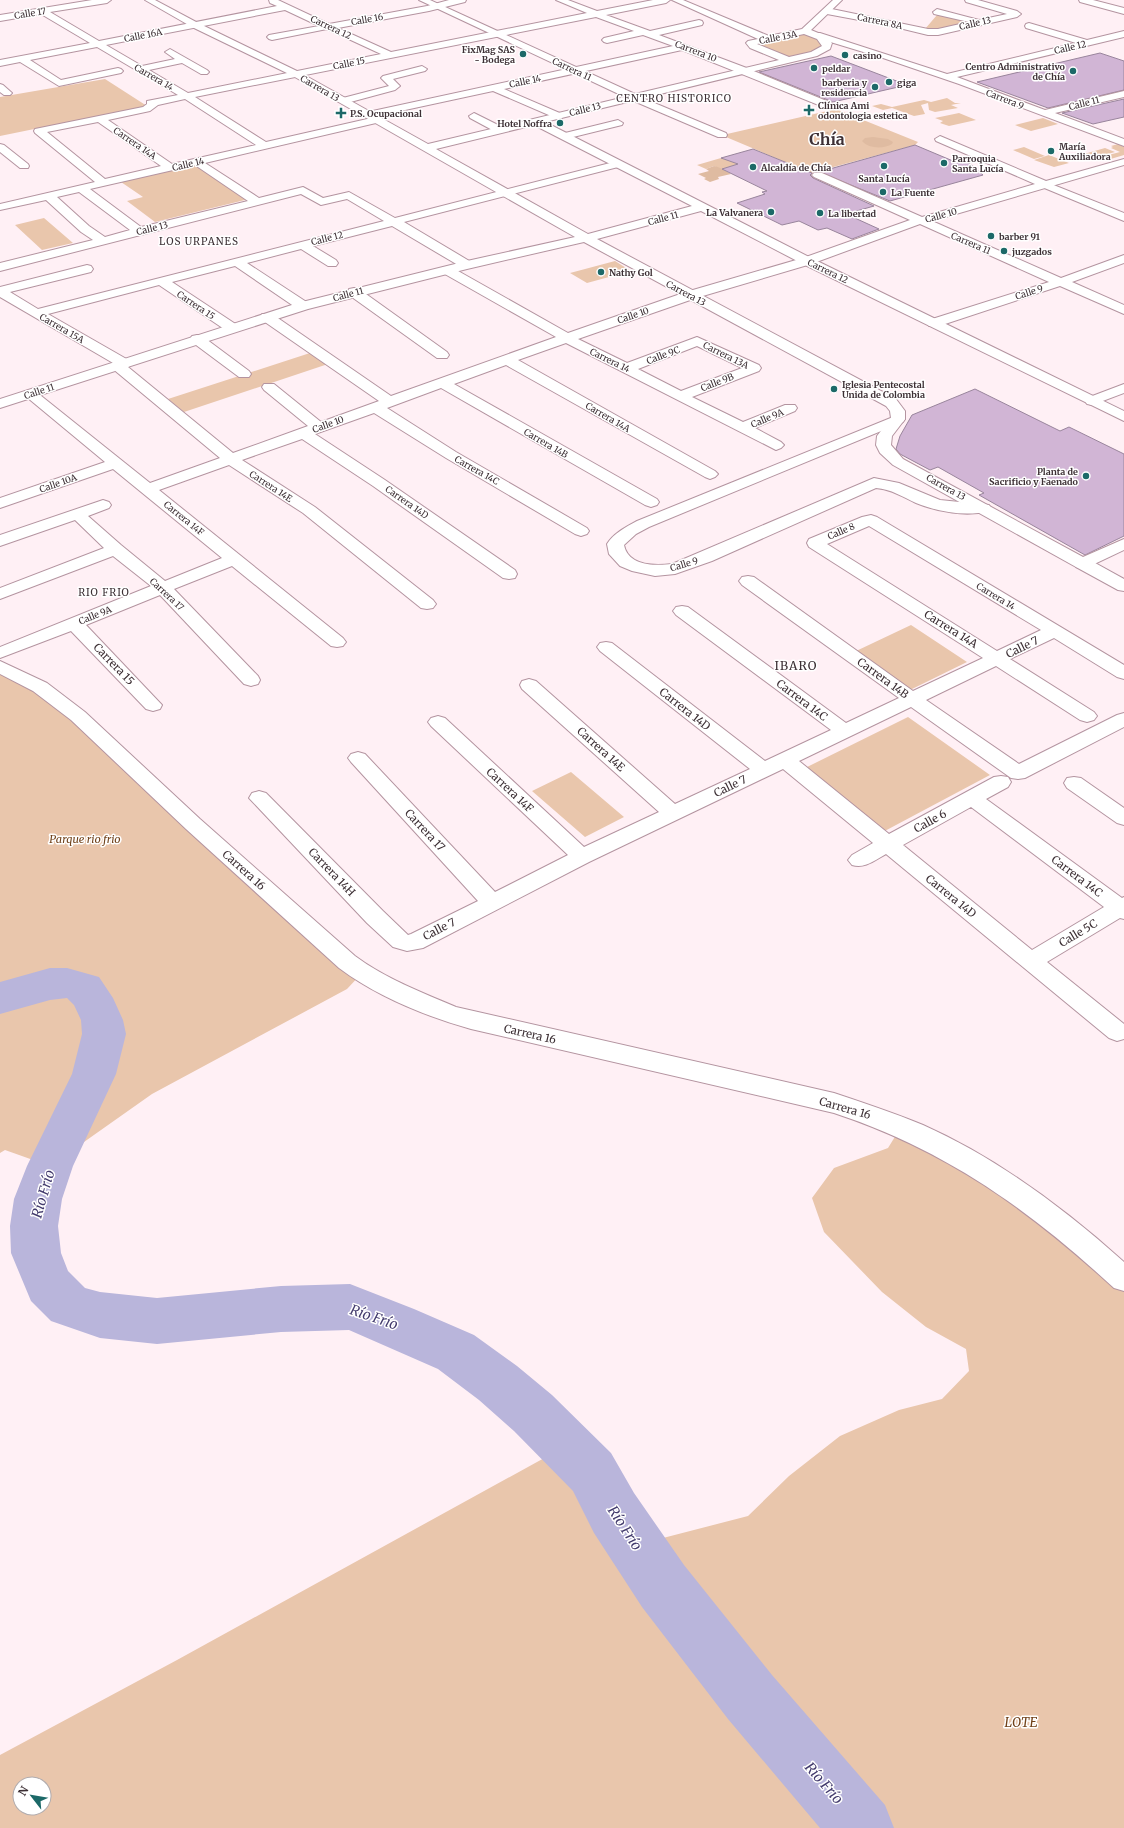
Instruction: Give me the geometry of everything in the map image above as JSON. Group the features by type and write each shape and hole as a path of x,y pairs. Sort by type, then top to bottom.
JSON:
{"street":[{"name":"Calle 17","path":"0,18 107,0"},
{"name":"Carrera 13","path":"149,0 195,25 296,74 504,193 691,296 881,396 895,405 897,409 898,419 883,437 883,445 891,456 1124,586"},
{"name":"Carrera 12","path":"274,0 390,55"},
{"name":"Carrera 11","path":"423,0 632,97 722,135"},
{"name":"Calle 16","path":"272,37 462,0"},
{"name":"Carrera 10","path":"560,0 744,70 830,106"},
{"name":"Calle 15","path":"103,183 39,131 146,108 153,105 151,103 666,0"},
{"path":"676,0 767,39"},
{"path":"814,54 823,50 827,45 824,38 805,31 838,0"},
{"name":"Calle 13","path":"933,32 1020,14 969,0"},
{"path":"1083,0 1124,11"},
{"path":"919,30 944,4"},
{"name":"Calle 16A","path":"0,63 286,7"},
{"name":"Carrera 14","path":"42,11 187,96 265,146"},
{"name":"Carrera 8A","path":"826,11 933,32"},
{"path":"932,17 978,22"},
{"path":"607,40 699,23"},
{"path":"1030,26 1086,44"},
{"name":"Calle 13A","path":"788,60 753,46 750,43 805,31"},
{"name":"Calle 12","path":"946,77 1124,34"},
{"name":"Carrera 9","path":"816,35 854,46 946,77 1124,143"},
{"path":"1096,41 1110,46"},
{"name":"Calle 13","path":"425,148 744,70 854,46"},
{"name":"Calle 14","path":"0,207 265,146 372,117 494,88 683,47"},
{"path":"167,51 204,72"},
{"path":"22,59 59,83 118,71"},
{"path":"140,69 183,60"},
{"path":"343,101 392,88 395,86 386,78 422,70"},
{"path":"0,87 7,92 0,94"},
{"path":"494,88 558,116"},
{"name":"Calle 11","path":"1043,113 1124,94"},
{"path":"474,116 500,130"},
{"name":"Carrera 14A","path":"99,118 171,168"},
{"name":"Carrera 12","path":"535,121 807,261 1124,417"},
{"path":"565,136 618,123"},
{"path":"940,139 1124,217"},
{"path":"0,147 24,166"},
{"path":"197,162 258,202"},
{"name":"Calle 10","path":"148,489 567,338 691,296 807,261 919,221 1124,162"},
{"name":"Calle 12","path":"37,313 618,164"},
{"name":"Carrera 11","path":"818,175 919,221 1124,310"},
{"path":"81,188 140,232"},
{"name":"Calle 13","path":"0,267 303,190 321,202 350,195 393,222"},
{"path":"49,196 85,229 103,241"},
{"name":"Calle 11","path":"0,404 197,339 303,306 354,292 586,238 703,207"},
{"path":"393,222 467,265"},
{"path":"303,245 332,263"},
{"name":"Calle 9","path":"934,323 1061,282 1124,259"},
{"path":"237,262 303,306"},
{"path":"0,291 87,269"},
{"name":"Carrera 14","path":"447,270 567,338 776,445"},
{"name":"Carrera 15","path":"161,281 232,328"},
{"name":"Carrera 15A","path":"0,291 121,365"},
{"path":"354,292 442,355"},
{"path":"267,317 390,402"},
{"path":"197,339 244,374"},
{"name":"Calle 9C","path":"628,368 697,341"},
{"name":"Carrera 13A","path":"697,341 754,368"},
{"name":"Carrera 14A","path":"507,360 710,474"},
{"name":"Carrera 14E","path":"121,365 230,459 308,510 427,604"},
{"name":"Calle 9B","path":"681,396 754,368"},
{"name":"Carrera 14B","path":"442,383 650,502"},
{"path":"269,387 318,428"},
{"path":"1092,401 1124,388"},
{"name":"Carrera 14F","path":"30,394 337,642"},
{"name":"Carrera 14C","path":"375,407 451,456 581,531"},
{"name":"Calle 9A","path":"743,428 790,408"},
{"name":"Calle 9","path":"898,419 643,524 630,531 616,544 617,554 626,562 638,567 654,571 675,569 706,557 874,483 890,485 921,499 939,505 954,508 983,508"},
{"name":"Carrera 14D","path":"303,433 379,483 509,574"},
{"name":"Calle 10A","path":"0,503 116,463"},
{"path":"0,541 103,505"},
{"name":"Carrera 17","path":"77,514 115,549 163,588 251,680"},
{"name":"Carrera 14","path":"868,520 1124,673"},
{"name":"Calle 8","path":"815,543 868,520"},
{"name":"Carrera 14A","path":"815,543 1087,716"},
{"path":"1082,563 1124,544"},
{"path":"0,594 115,549"},
{"name":"Calle 9A","path":"0,652 75,624 234,559"},
{"name":"Carrera 14B","path":"748,581 912,699 1010,778"},
{"name":"Carrera 14C","path":"682,611 845,731"},
{"name":"Carrera 15","path":"75,624 154,705"},
{"name":"Calle 7","path":"407,943 415,942 582,857 1054,631"},
{"name":"Carrera 14D","path":"606,648 764,770"},
{"name":"Carrera 16","path":"0,667 40,687 78,716 193,824 362,973 424,1004 471,1020 834,1103 867,1113 928,1139 982,1167 1037,1205 1120,1270"},
{"name":"Carrera 14E","path":"528,685 673,813"},
{"name":"Carrera 14F","path":"438,722 582,857"},
{"name":"Calle 6","path":"859,860 1010,778 1120,725"},
{"name":"Carrera 17","path":"358,758 492,902"},
{"name":"Carrera 14D","path":"785,760 1117,1032"},
{"path":"1074,783 1124,818"},
{"name":"Carrera 14H","path":"260,798 375,917 401,941 407,943"},
{"name":"Carrera 14C","path":"972,798 1123,908"},
{"name":"Calle 5C","path":"1032,961 1123,908"}],"green space":[{"path":"937,15 969,22 932,30 925,29"},
{"path":"806,32 825,43 821,50 787,58 754,43"},
{"path":"105,79 147,106 0,136 0,97"},
{"path":"947,98 955,103 961,103 951,105 958,108 935,112 929,110 928,103 921,105 925,114 914,116 892,108 883,110 872,106 881,104 892,107 924,100 931,102"},
{"path":"836,109 918,142 915,145 811,173 726,137 727,134"},
{"path":"959,113 976,120 949,126 940,123 943,121 935,118"},
{"path":"1043,118 1058,124 1031,131 1015,125"},
{"path":"1118,144 1124,147 1124,155 1104,161 1097,158 1120,152 1111,148 1113,147 1111,146"},
{"path":"1024,147 1045,156 1034,159 1013,150"},
{"path":"1105,148 1115,152 1093,158 1084,154"},
{"path":"1049,155 1069,163 1054,167 1034,160"},
{"path":"721,158 738,164 722,169 725,171 714,166 706,169 697,165"},
{"path":"195,165 249,199 155,222 127,201 143,197 121,182"},
{"path":"44,218 73,243 42,250 15,225"},
{"name":"Nathy Gol","path":"615,261 631,271 587,283 570,273"},
{"path":"310,353 328,364 184,412 168,399"},
{"path":"911,625 967,662 910,690 854,652"},
{"name":"Parque rio frio","path":"0,667 40,687 362,973 347,989 152,1094 50,1166 5,1150 0,1153"},
{"path":"908,717 990,775 881,833 801,770"},
{"path":"571,772 624,817 585,837 532,791"},
{"name":"LOTE","path":"901,1127 1124,1279 1124,1828 0,1828 0,1755 177,1660 566,1446 592,1472 614,1513 636,1545 748,1516 789,1476 840,1436 899,1410 942,1399 969,1371 966,1349 926,1327 882,1292 824,1232 812,1198 834,1168 888,1148"}],"shaded area":[{"path":"873,137 888,139 893,142 889,146 872,147 862,141 865,138"},
{"path":"714,166 731,174 718,177 719,179 710,182 698,174 709,171 706,169"}],"building":[{"name":"Centro Administrativo de Chía","path":"1100,53 1124,61 1124,90 1048,108 977,82"},
{"path":"831,56 907,85 833,102 759,72"},
{"path":"1124,99 1124,117 1093,124 1062,113"},
{"path":"915,145 953,161 969,163 983,175 890,201 819,172"},
{"path":"753,149 812,173 810,175 813,178 874,206 846,214 879,229 852,239 827,228 818,230 799,221 782,225 737,203 765,194 762,192 767,191 722,169 738,164 721,158"},
{"path":"975,389 1060,431 1069,427 1124,454 1124,536 1085,555 979,495 984,493 938,467 930,470 900,454 896,449 900,436 912,415"}],"waterway":[{"name":"Río Frío","path":"0,998 50,984 67,983 84,988 92,998 102,1020 104,1034 94,1074 50,1166 38,1199 34,1226 36,1253 49,1285 69,1305 100,1315 157,1321 281,1309 350,1307 396,1325 456,1352 498,1383 533,1413 592,1472 614,1513 663,1586 750,1697 862,1828"}],"place":[{"name":"FixMag SAS - Bodega","path":"523,54"},
{"name":"casino","path":"845,55"},
{"name":"peldar","path":"814,68"},
{"name":"Centro Administrativo de Chía","path":"1073,71"},
{"name":"giga","path":"889,82"},
{"name":"barberia y residencia","path":"875,87"},
{"name":"Clínica Ami odontologia estetica","path":"809,110"},
{"name":"P.S. Ocupacional","path":"341,113"},
{"name":"Hotel Noffra","path":"560,123"},
{"name":"María Auxiliadora","path":"1051,151"},
{"name":"Parroquia Santa Lucía","path":"944,163"},
{"name":"Santa Lucía","path":"884,166"},
{"name":"Alcaldía de Chía","path":"753,167"},
{"name":"La Fuente","path":"883,192"},
{"name":"La Valvanera","path":"771,212"},
{"name":"La libertad","path":"820,213"},
{"name":"barber 91","path":"991,236"},
{"name":"juzgados","path":"1004,251"},
{"name":"Nathy Gol","path":"601,272"},
{"name":"Iglesia Pentecostal Unida de Colombia","path":"834,389"},
{"name":"Planta de Sacrificio y Faenado","path":"1086,476"}],"district":[{"name":"CENTRO HISTORICO","path":"674,98"},
{"name":"Chía","path":"827,139"},
{"name":"LOS URPANES","path":"199,241"},
{"name":"RIO FRIO","path":"104,592"},
{"name":"IBARO","path":"796,665"}]}
